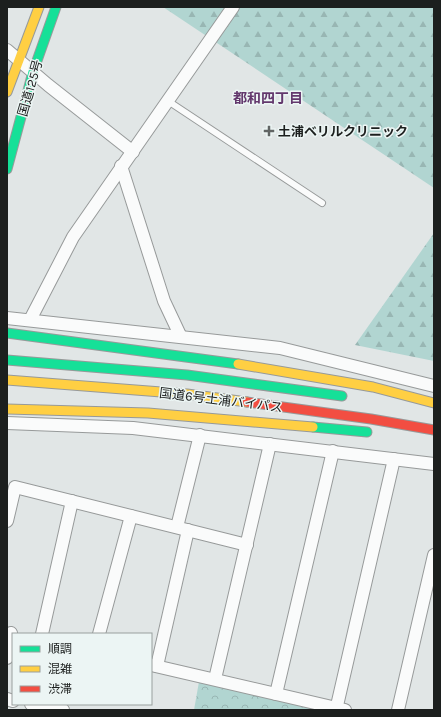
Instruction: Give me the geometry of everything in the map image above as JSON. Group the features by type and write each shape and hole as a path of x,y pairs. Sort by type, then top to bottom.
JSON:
{"highway":[{"name":"国道125号","path":"7,92 18,59 39,7"},
{"name":"国道125号","path":"7,169 33,72 56,7"},
{"path":"7,333 142,349 314,376 382,389 434,403"},
{"name":"国道6号土浦バイパス","path":"7,360 187,375 349,397"},
{"name":"国道6号土浦バイパス","path":"7,380 187,394 357,417 434,430"},
{"path":"400,404 434,410"},
{"path":"7,409 148,413 312,428 379,431 420,428"}],"street":[{"path":"30,320 73,237 233,7"},
{"path":"7,50 132,152"},
{"path":"121,166 164,301 180,335"},
{"path":"7,318 180,335 280,348 434,386"},
{"path":"7,423 133,428 434,464"},
{"path":"200,435 154,665 339,709 394,459"},
{"path":"215,679 270,444"},
{"path":"276,694 333,452"},
{"path":"7,521 15,487 247,545"},
{"path":"42,633 72,501"},
{"path":"99,633 131,516"},
{"path":"398,710 434,555"},
{"path":"7,658 12,633"},
{"path":"36,705 63,710"}],"lane":[{"path":"168,101 322,202"}],"green space":[{"path":"163,7 434,7 434,188"},
{"path":"434,233 434,361 355,345"},
{"path":"200,676 336,710 194,710"}],"traffic: fast":[{"path":"7,169 33,72 56,7"},
{"path":"7,333 238,364"},
{"path":"7,360 187,375 342,396"},
{"path":"313,427 367,432"}],"traffic: slow":[{"path":"7,92 39,7"},
{"path":"238,364 373,387 434,403"},
{"path":"7,380 187,394 247,402"},
{"path":"7,409 148,413 313,427"}],"traffic: jam":[{"path":"247,402 371,419 434,430"}],"place":[{"name":"土浦ベリルクリニック","path":"269,131"}],"district":[{"name":"都和四丁目","path":"268,98"}]}
